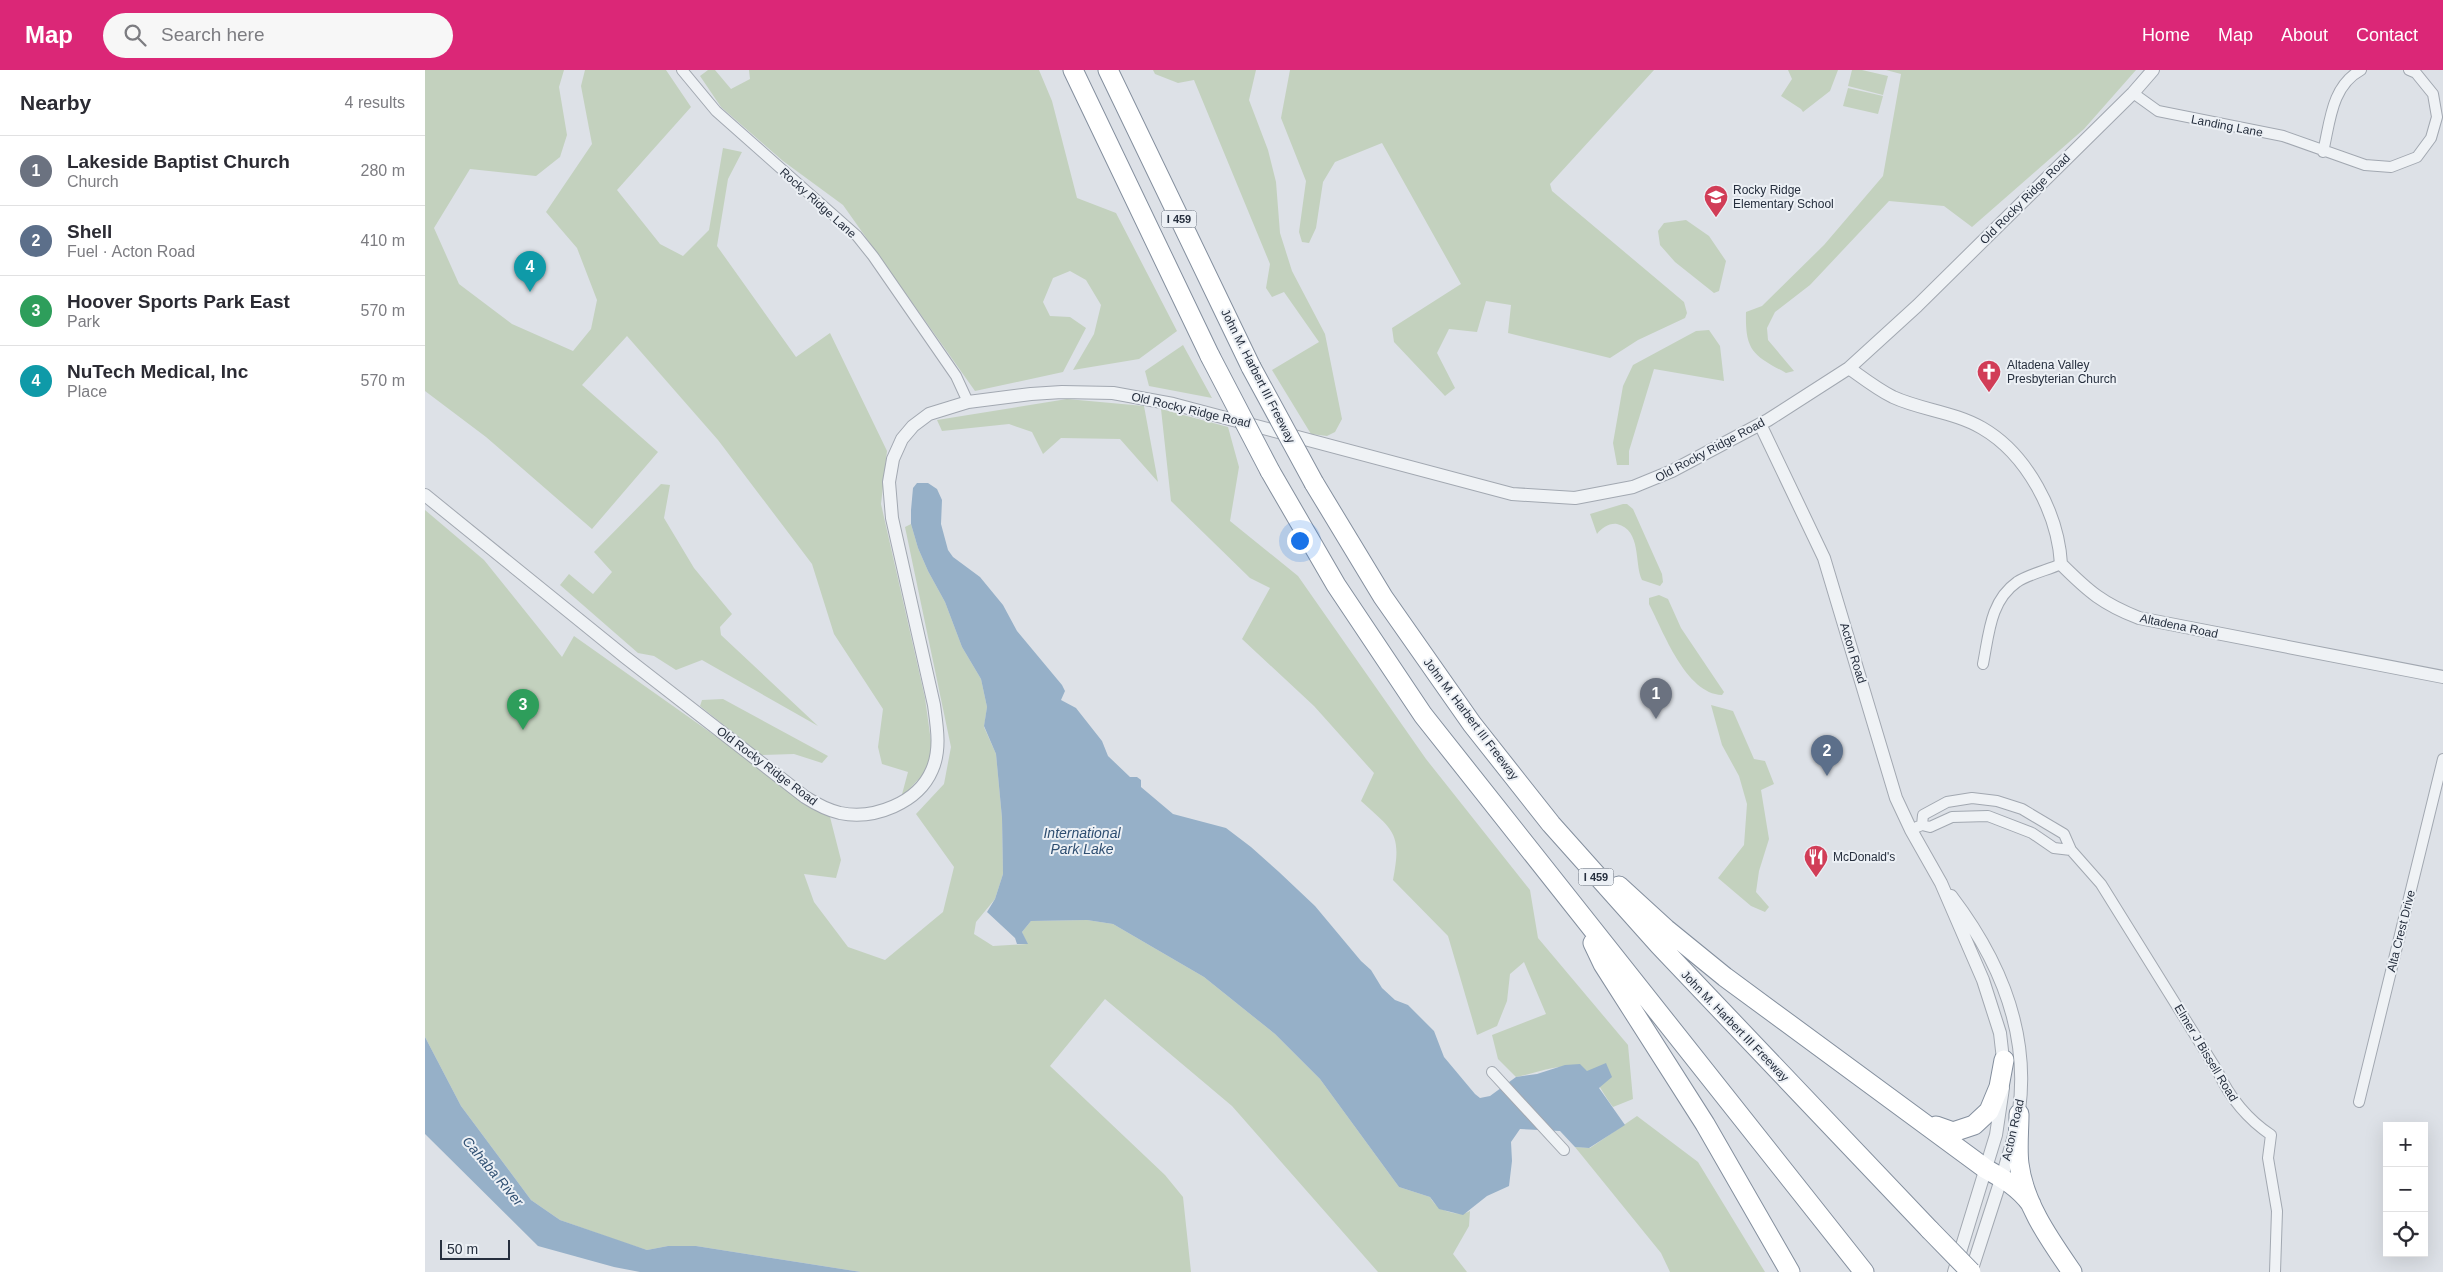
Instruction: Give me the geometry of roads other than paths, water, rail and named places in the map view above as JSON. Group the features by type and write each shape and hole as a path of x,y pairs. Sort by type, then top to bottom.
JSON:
{"highway":[{"name":"I 459","path":"1073,70 1210,356 1271,471 1336,585 1423,715 1864,1272"},
{"name":"John M. Harbert III Freeway","path":"1108,70 1251,367 1314,483 1389,605 1471,724 1551,824 1659,945 1971,1272"},
{"path":"1551,824 1666,929 1725,977 2020,1190 2031,1204"},
{"path":"1577,910 1603,964 1705,1124 1790,1272"},
{"path":"1923,1121 1953,1132 1973,1125 1989,1111 1999,1087 2004,1060"},
{"path":"2019,1114 2019,1163 2023,1185 2051,1240 2072,1272"}],"street":[{"name":"Rocky Ridge Lane","path":"682,70 716,111 857,236 873,256 956,376 968,402"},
{"name":"Old Rocky Ridge Road","path":"425,495 625,657 805,797 839,813 868,814 898,804 915,794 930,776 937,754 934,705 892,518 889,482 893,459 902,440 919,420 939,409 968,402 1062,392 1136,396 1512,494 1551,498 1593,495 1651,480 1760,424 1849,368 1917,306 2133,93 2153,70"},
{"path":"2323,152 2335,98 2353,74 2361,70"},
{"name":"Landing Lane","path":"2133,93 2159,111 2283,136 2323,152 2365,165 2391,167 2417,157 2431,138 2437,117 2433,94 2416,73 2409,70"},
{"path":"1849,368 1871,385 1894,397 1982,427 2014,452 2029,472 2045,501 2061,551 2061,564 2017,582 2000,600 1994,611 1983,664"},
{"name":"Acton Road","path":"1760,424 1823,558 1897,798 1916,827 1941,883 1993,1008 2001,1034 2004,1060 1994,1173 1971,1272"},
{"name":"Altadena Road","path":"2061,564 2086,589 2111,607 2139,618 2443,677"},
{"name":"Alta Crest Drive","path":"2359,1102 2443,759"},
{"name":"Elmer J Bissell Road","path":"1916,827 1923,815 1947,802 1972,798 1997,801 2022,809 2063,834 2071,850 2101,884 2218,1072 2229,1095 2250,1119 2271,1135 2268,1158 2277,1211 2275,1272"},
{"path":"1916,827 1930,827 1952,817 1988,816 2032,833 2053,848 2071,850"},
{"name":"Acton Road","path":"1941,883 1973,924 2008,996 2015,1017 2021,1062 2019,1114 1954,1272"},
{"path":"1492,1072 1564,1150"}],"water":[{"name":"International Park Lake","path":"917,483 928,483 937,489 942,500 941,524 948,550 953,557 980,577 1003,605 1017,631 1062,685 1065,691 1061,700 1076,708 1102,741 1108,756 1130,777 1137,777 1141,780 1141,787 1173,814 1226,828 1279,872 1315,906 1361,961 1371,970 1382,988 1395,1000 1408,1005 1434,1031 1444,1057 1475,1094 1480,1098 1490,1096 1516,1077 1537,1074 1565,1065 1580,1064 1587,1071 1606,1063 1612,1077 1599,1088 1625,1125 1589,1148 1575,1147 1560,1131 1520,1129 1511,1142 1512,1161 1509,1186 1487,1196 1463,1215 1439,1209 1430,1197 1399,1187 1320,1079 1275,1034 1204,977 1113,924 1087,920 1031,921 1022,932 1028,944 1017,944 1015,938 987,912 995,899 1003,874 1002,818 996,754 984,726 987,707 981,679 962,647 945,602 918,548 911,524 913,488"},
{"name":"Cahaba River","path":"425,1037 461,1106 531,1200 560,1220 647,1250 668,1246 696,1246 861,1272 640,1272 614,1267 538,1246 425,1134"}],"place":[{"name":"Rocky Ridge Elementary School","path":"1716,218"},
{"name":"NuTech Medical, Inc","path":"530,292"},
{"name":"Altadena Valley Presbyterian Church","path":"1989,393"},
{"name":"Lakeside Baptist Church","path":"1656,719"},
{"name":"Hoover Sports Park East","path":"523,730"},
{"name":"Shell","path":"1827,776"},
{"name":"McDonald's","path":"1816,878"}]}
